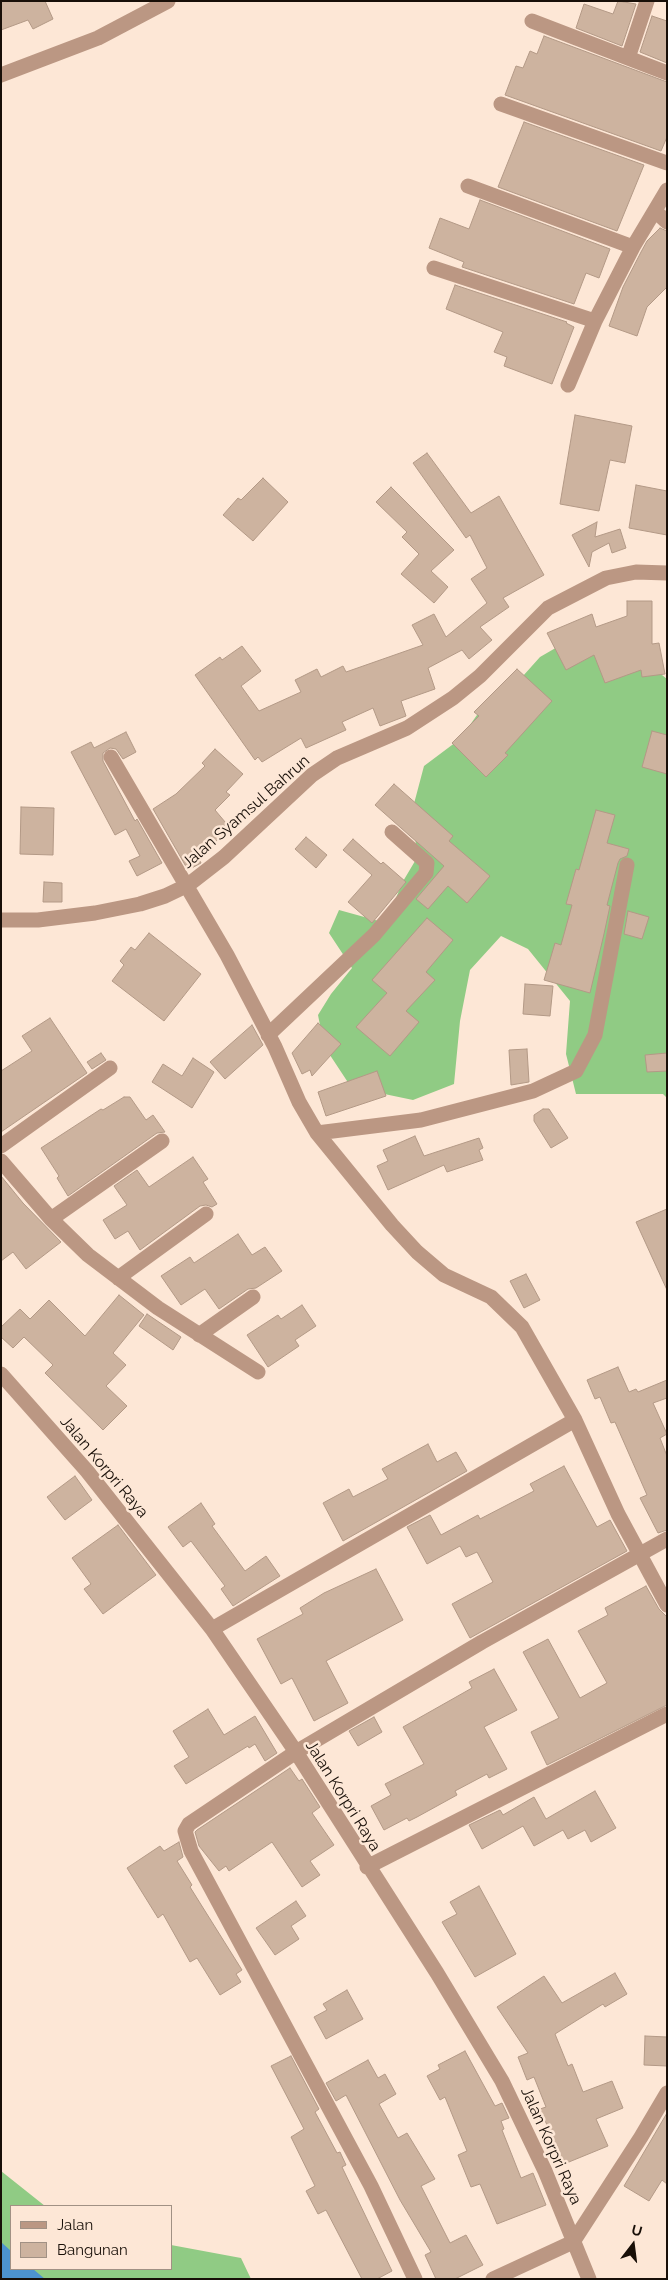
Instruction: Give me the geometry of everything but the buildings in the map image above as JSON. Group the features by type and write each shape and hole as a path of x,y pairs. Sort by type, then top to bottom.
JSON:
{"street":[{"path":"1,75 98,38 168,1"},
{"path":"628,58 647,1"},
{"path":"532,20 667,73"},
{"path":"501,104 667,163"},
{"path":"468,186 633,247"},
{"path":"568,385 595,321 633,247 667,190"},
{"path":"655,211 667,222"},
{"path":"434,268 595,321"},
{"name":"Jalan Syamsul Bahrun","path":"1,920 38,920 95,913 148,901 188,886 224,857 312,775 337,758 407,728 453,698 480,676 548,608 606,578 636,572 667,573"},
{"path":"110,757 188,886 268,1034 298,1102 317,1133 392,1225 430,1264 444,1275 491,1297 511,1315 533,1346 575,1420 638,1554 667,1605"},
{"path":"268,1034 374,935 426,873 427,863 392,832"},
{"path":"317,1133 421,1120 533,1091 576,1071 595,1035 627,865"},
{"path":"1,1146 110,1068"},
{"path":"51,1219 162,1141"},
{"path":"1,1161 51,1219 88,1255 199,1335 258,1372"},
{"path":"118,1278 206,1214"},
{"path":"199,1335 253,1297"},
{"name":"Jalan Korpri Raya","path":"1,1374 86,1471 212,1629 296,1752 367,1867 437,1973 502,2081 546,2171 589,2279"},
{"path":"212,1629 575,1420"},
{"path":"416,2279 371,2186 283,2025 185,1836 189,1824 296,1752 482,1642 638,1554 667,1540"},
{"path":"367,1867 667,1714"},
{"path":"493,2279 573,2242 667,2093"}],"green space":[{"path":"578,635 637,655 667,679 667,1098 663,1094 576,1094 566,1054 570,1001 528,949 501,936 470,970 460,1021 454,1084 413,1100 351,1087 324,1046 318,1015 331,994 352,968 329,933 339,910 386,923 402,883 418,856 411,815 424,766 460,739 477,715 514,686 540,657"},
{"path":"1,2171 44,2205 10,2205 10,2270 172,2270 172,2245 241,2258 251,2279 1,2279"}],"water":[{"path":"1,2242 10,2250 10,2270 34,2270 45,2279 1,2279"}]}
